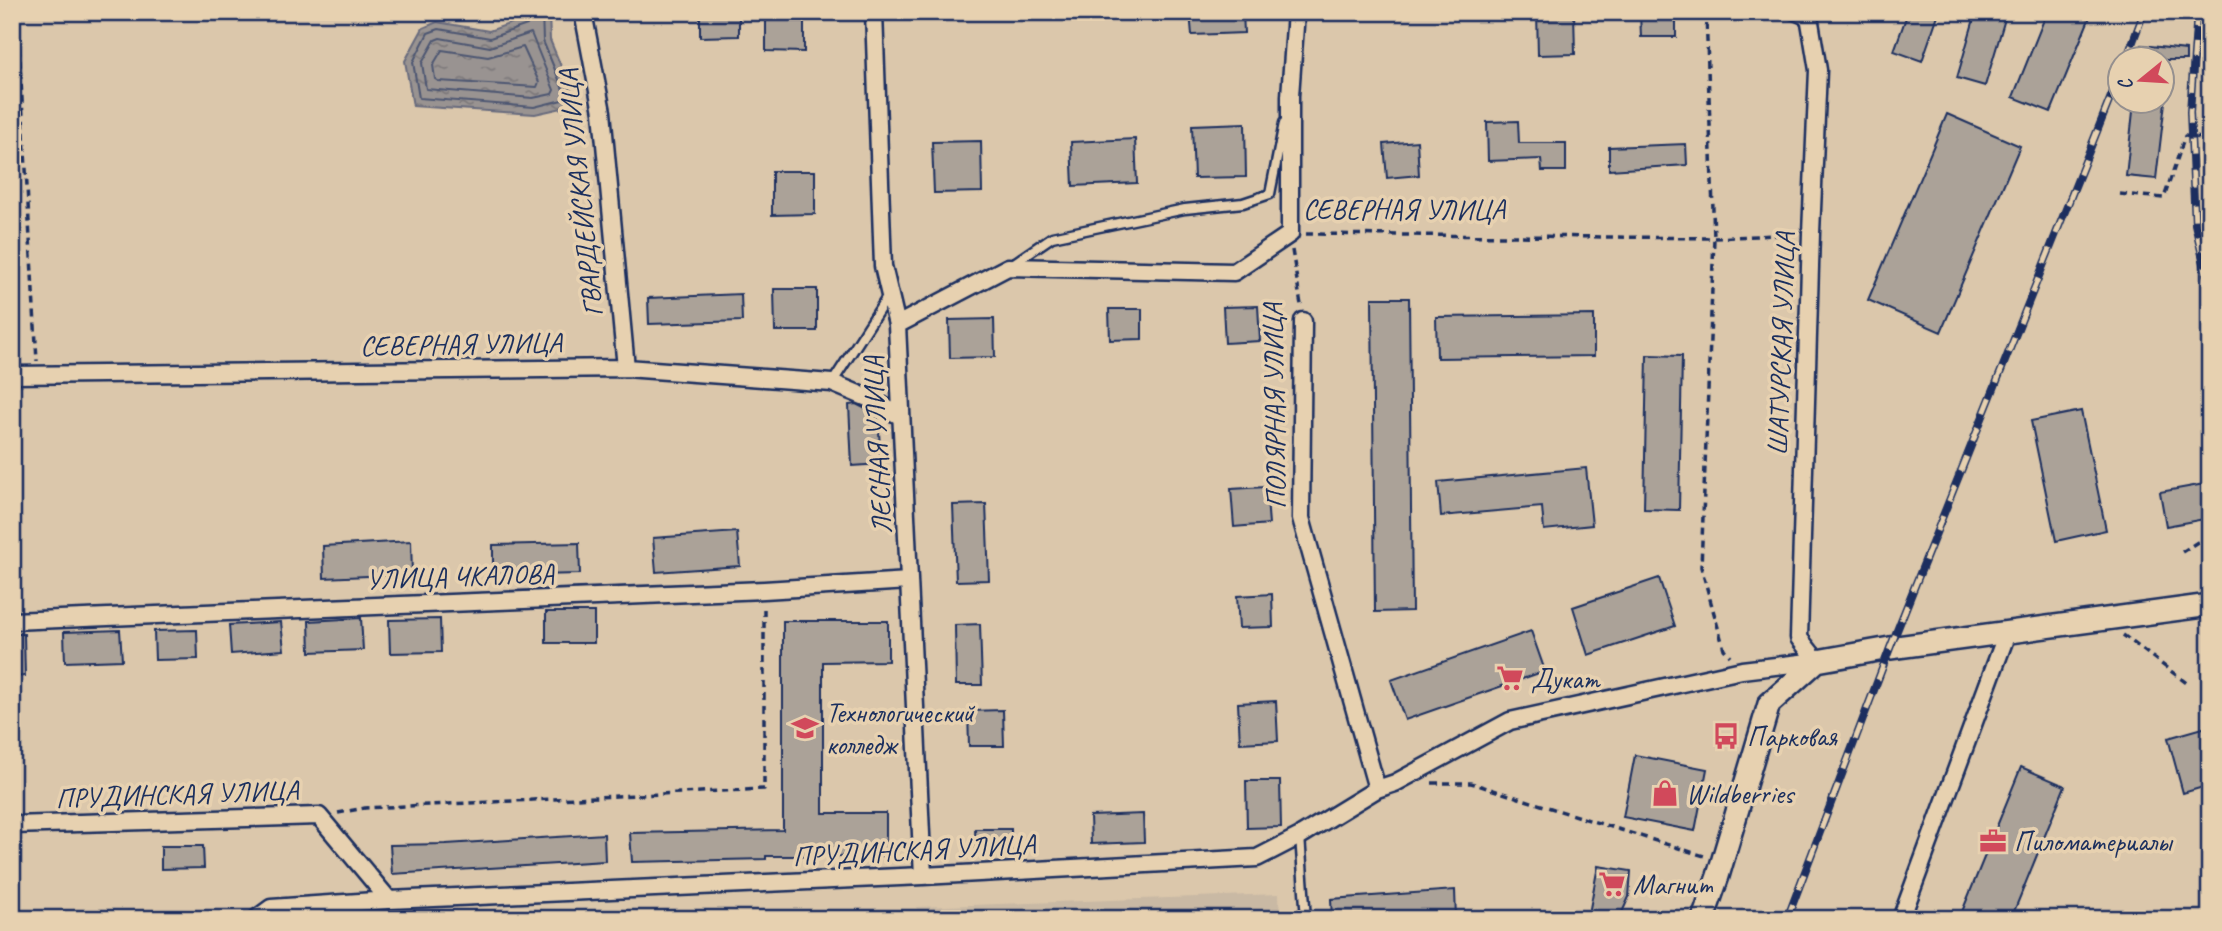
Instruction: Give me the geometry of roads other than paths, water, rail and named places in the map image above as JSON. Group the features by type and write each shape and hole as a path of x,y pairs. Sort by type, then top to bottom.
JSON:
{"street":[{"name":"ГВАРДЕЙСКАЯ УЛИЦА","path":"583,12 602,112 626,368"},
{"name":"ЛЕСНАЯ УЛИЦА","path":"874,12 883,265 897,325 923,876"},
{"path":"1290,96 1296,12"},
{"name":"ШАТУРСКАЯ УЛИЦА","path":"1810,22 1818,70 1798,638 1816,661"},
{"name":"СЕВЕРНАЯ УЛИЦА","path":"897,325 1008,267 1234,272 1290,234 1290,96"},
{"name":"ПОЛЯРНАЯ УЛИЦА","path":"1303,321 1301,518 1377,789"},
{"name":"СЕВЕРНАЯ УЛИЦА","path":"12,375 626,368 832,383 875,401 901,417"},
{"name":"УЛИЦА ЧКАЛОВА","path":"12,621 764,590 909,581"},
{"path":"1703,919 1769,704 1816,661 1890,648 2210,605"},
{"path":"1901,919 2007,633"},
{"name":"ПРУДИНСКАЯ УЛИЦА","path":"12,825 319,816 389,900 1257,858 1300,836 1377,789 1395,783 1510,721 1742,670 1816,661"},
{"path":"256,919 271,908 389,900"}],"lane":[{"path":"1788,12 1810,22"},
{"path":"1008,267 1052,237 1185,209 1243,203 1270,194 1290,96"},
{"path":"832,383 890,293"},
{"path":"1300,836 1306,919"}],"water":[{"path":"526,12 549,12 550,40 573,95 567,107 535,114 413,106 405,61 423,28 437,22 489,31 523,19"}],"railway":[{"path":"2131,46 2144,12"},
{"path":"2197,12 2190,112 2195,224 2210,290"},
{"path":"1787,919 1890,648 2106,109"}],"place":[{"name":"Дукат","path":"1510,678"},
{"name":"Технологический колледж","path":"805,728"},
{"name":"Парковая","path":"1726,736"},
{"name":"Wildberries","path":"1665,793"},
{"name":"Пиломатериалы","path":"1993,841"},
{"name":"Магнит","path":"1612,884"}]}
